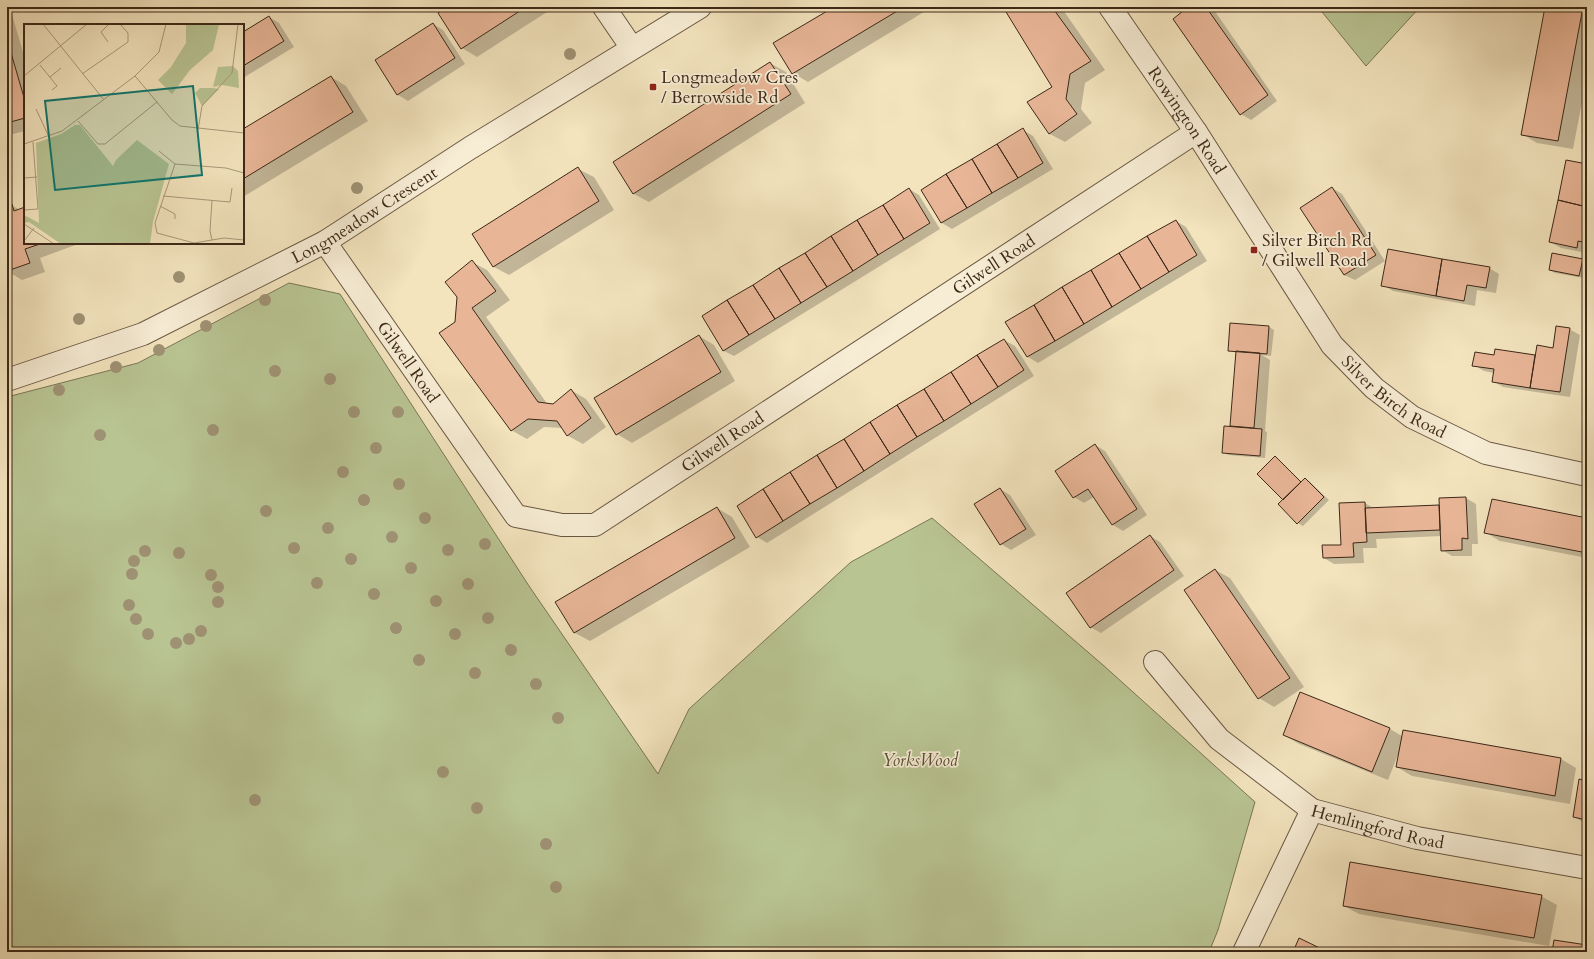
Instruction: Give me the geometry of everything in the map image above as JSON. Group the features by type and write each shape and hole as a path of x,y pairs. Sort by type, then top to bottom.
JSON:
{"street":[{"path":"604,7 632,48"},
{"name":"Longmeadow Crescent","path":"7,380 143,334 325,242 470,148 700,7"},
{"name":"Rowington Road","path":"1110,7 1196,132 1262,236"},
{"name":"Gilwell Road","path":"325,242 516,516 562,525 595,524 1196,132"},
{"name":"Silver Birch Road","path":"1262,236 1332,345 1374,388 1412,417 1486,453 1587,475"},
{"name":"Hemlingford Road","path":"1155,662 1219,739 1312,810 1417,838 1587,868"},
{"path":"1244,952 1312,810"}],"green space":[{"path":"1318,7 1420,7 1366,66"},
{"name":"YorksWood","path":"289,283 340,294 529,586 658,774 689,709 851,562 932,518 1103,665 1255,802 1218,930 1209,952 7,952 7,397 138,363"}],"building":[{"path":"448,7 526,7 461,49 438,13"},
{"path":"834,7 904,7 792,74 773,43"},
{"path":"1003,7 1052,7 1091,61 1070,74 1066,99 1077,114 1049,134 1027,102 1052,87"},
{"path":"1188,7 1206,7 1268,95 1240,115 1173,19"},
{"path":"1545,7 1583,7 1558,141 1521,135"},
{"path":"269,16 284,41 244,65 244,31"},
{"path":"433,23 455,58 397,95 375,60"},
{"path":"7,39 24,98 24,118 7,123"},
{"path":"770,62 791,94 633,194 613,162"},
{"path":"331,76 353,112 244,178 244,128"},
{"path":"1023,128 1043,163 1018,178 997,144"},
{"path":"997,144 1018,178 992,193 972,159"},
{"path":"972,159 992,193 967,208 946,174"},
{"path":"1566,160 1587,164 1587,207 1558,200"},
{"path":"578,167 599,201 493,267 472,234"},
{"path":"946,174 967,208 941,223 921,190"},
{"path":"1332,187 1376,255 1344,275 1300,208"},
{"path":"909,188 930,223 904,239 883,205"},
{"path":"1558,200 1587,207 1587,243 1578,241 1577,248 1549,242"},
{"path":"12,204 14,211 24,207 24,244 40,244 25,249 30,263 7,271 7,206"},
{"path":"883,205 904,239 878,255 857,220"},
{"path":"857,220 878,255 853,271 831,236"},
{"path":"1176,220 1197,255 1169,272 1147,236"},
{"path":"831,236 853,271 827,287 805,253"},
{"path":"1147,236 1169,272 1141,289 1119,253"},
{"path":"1388,249 1442,259 1436,296 1381,286"},
{"path":"805,253 827,287 801,303 779,268"},
{"path":"1119,253 1141,289 1112,307 1091,270"},
{"path":"1552,253 1583,259 1579,276 1549,270"},
{"path":"1442,259 1490,267 1486,288 1467,285 1464,301 1436,296"},
{"path":"472,260 496,291 472,308 538,402 553,404 571,389 591,418 567,436 557,421 528,419 511,431 439,333 455,322 457,297 445,282"},
{"path":"779,268 801,303 775,319 753,285"},
{"path":"1091,270 1112,307 1084,324 1062,287"},
{"path":"753,285 775,319 749,335 727,300"},
{"path":"1062,287 1084,324 1055,341 1034,305"},
{"path":"727,300 749,335 723,351 702,316"},
{"path":"1034,305 1055,341 1027,357 1005,322"},
{"path":"1230,323 1269,326 1267,354 1228,351"},
{"path":"1556,326 1570,328 1560,392 1530,388 1537,345 1553,348"},
{"path":"699,335 721,372 616,435 594,398"},
{"path":"1004,339 1024,370 998,387 977,355"},
{"path":"1495,349 1535,355 1530,388 1492,382 1494,369 1472,366 1475,352 1494,355"},
{"path":"1236,351 1260,353 1254,428 1230,426"},
{"path":"977,355 998,387 971,404 951,372"},
{"path":"951,372 971,404 944,421 924,389"},
{"path":"924,389 944,421 917,437 897,405"},
{"path":"897,405 917,437 890,454 870,422"},
{"path":"870,422 890,454 864,471 844,439"},
{"path":"1224,426 1262,429 1260,456 1222,453"},
{"path":"844,439 864,471 837,488 817,455"},
{"path":"1095,444 1137,509 1112,525 1088,489 1073,498 1055,471"},
{"path":"817,455 837,488 810,504 790,472"},
{"path":"1275,456 1301,482 1283,500 1257,474"},
{"path":"790,472 810,504 783,521 763,489"},
{"path":"1305,478 1324,497 1297,524 1278,504"},
{"path":"1000,488 1026,529 1000,545 974,504"},
{"path":"763,489 783,521 756,538 737,506"},
{"path":"1466,497 1468,539 1462,538 1462,550 1441,551 1439,498"},
{"path":"1492,499 1587,518 1587,553 1484,533"},
{"path":"1365,502 1367,542 1353,543 1354,557 1323,558 1322,545 1341,545 1339,503"},
{"path":"1439,505 1440,530 1366,533 1365,508"},
{"path":"717,507 735,538 574,633 555,602"},
{"path":"1150,535 1174,570 1090,628 1066,593"},
{"path":"1215,569 1290,678 1258,699 1184,590"},
{"path":"1300,692 1390,728 1372,772 1283,735"},
{"path":"1403,730 1561,758 1555,796 1396,767"},
{"path":"1579,779 1587,781 1587,820 1573,817"},
{"path":"1350,862 1542,895 1534,938 1343,906"},
{"path":"1299,938 1328,952 1293,952"},
{"path":"1554,940 1587,945 1587,952 1552,952"}],"place":[{"name":"Longmeadow Cres / Berrowside Rd","path":"653,87"},
{"name":"Silver Birch Rd / Gilwell Road","path":"1254,250"}]}
